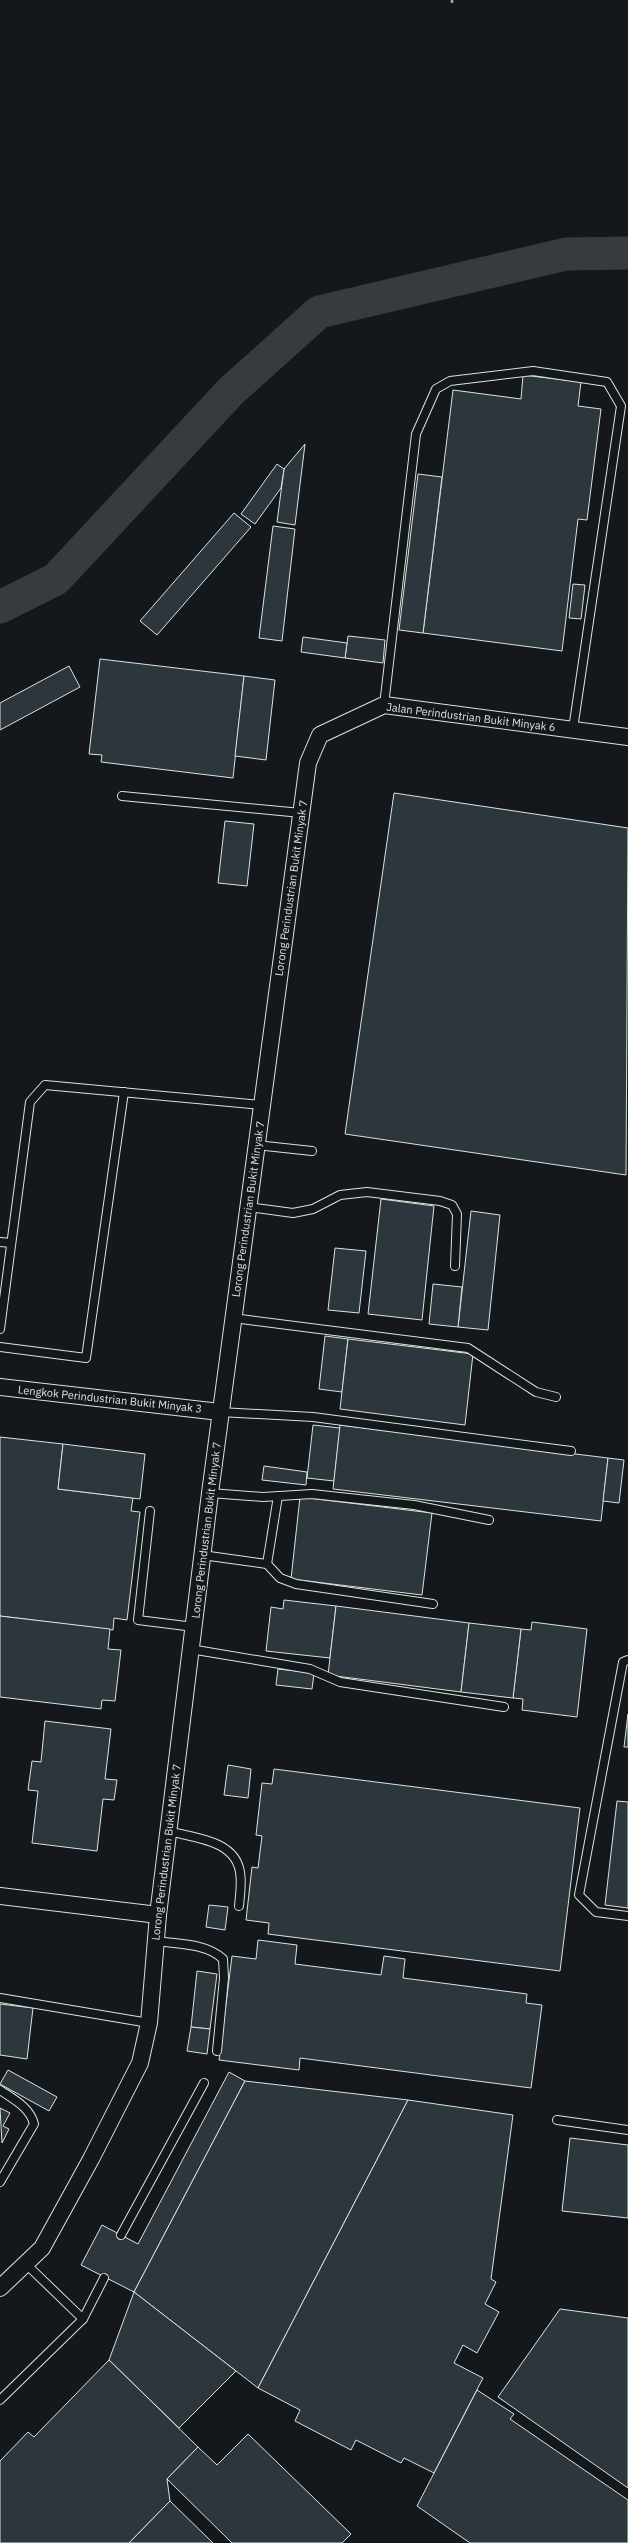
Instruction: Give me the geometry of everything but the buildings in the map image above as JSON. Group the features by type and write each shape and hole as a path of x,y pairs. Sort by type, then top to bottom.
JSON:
{"street":[{"name":"Jalan Perindustrian Bukit Minyak 6","path":"320,735 384,705 573,728 628,737"},
{"name":"Lorong Perindustrian Bukit Minyak 7","path":"1,2286 42,2248 91,2159 140,2063 150,2023 155,1941 220,1412 308,763 320,735"},
{"name":"Lengkok Perindustrian Bukit Minyak 3","path":"0,1387 220,1412"},
{"path":"0,1896 158,1915"}],"lane":[{"path":"384,705 416,434 436,389 450,381 533,371 607,382 621,406 573,728"},
{"path":"122,796 301,812"},
{"path":"0,1329 30,1102 45,1085 262,1105"},
{"path":"0,1346 86,1358 124,1092"},
{"path":"256,1145 312,1151"},
{"path":"248,1207 293,1212 313,1209 340,1195 367,1192 440,1201 452,1205 457,1214 455,1266"},
{"path":"0,1242 11,1243"},
{"path":"233,1318 468,1348 536,1392 556,1397"},
{"path":"220,1412 313,1417 571,1451"},
{"path":"210,1493 263,1497 312,1494 414,1505 490,1520"},
{"path":"267,1564 278,1496"},
{"path":"150,1511 138,1620 194,1627"},
{"path":"202,1555 267,1564 280,1578 296,1584 433,1604"},
{"path":"190,1649 310,1670 340,1682 504,1706"},
{"path":"628,1660 623,1662 579,1895 596,1912 628,1916"},
{"path":"168,1832 220,1845 236,1856 241,1873 239,1906"},
{"path":"155,1941 205,1948 215,1952 223,1959 224,1978 217,2050"},
{"path":"0,1998 150,2023"},
{"path":"121,2235 204,2083"},
{"path":"0,2090 23,2106 32,2118 34,2124 0,2182"},
{"path":"558,2120 628,2130"},
{"path":"25,2263 83,2319"},
{"path":"0,2400 83,2319 104,2278"}],"waterway":[{"path":"0,607 56,579 231,391 319,312 566,254 628,253"}]}
